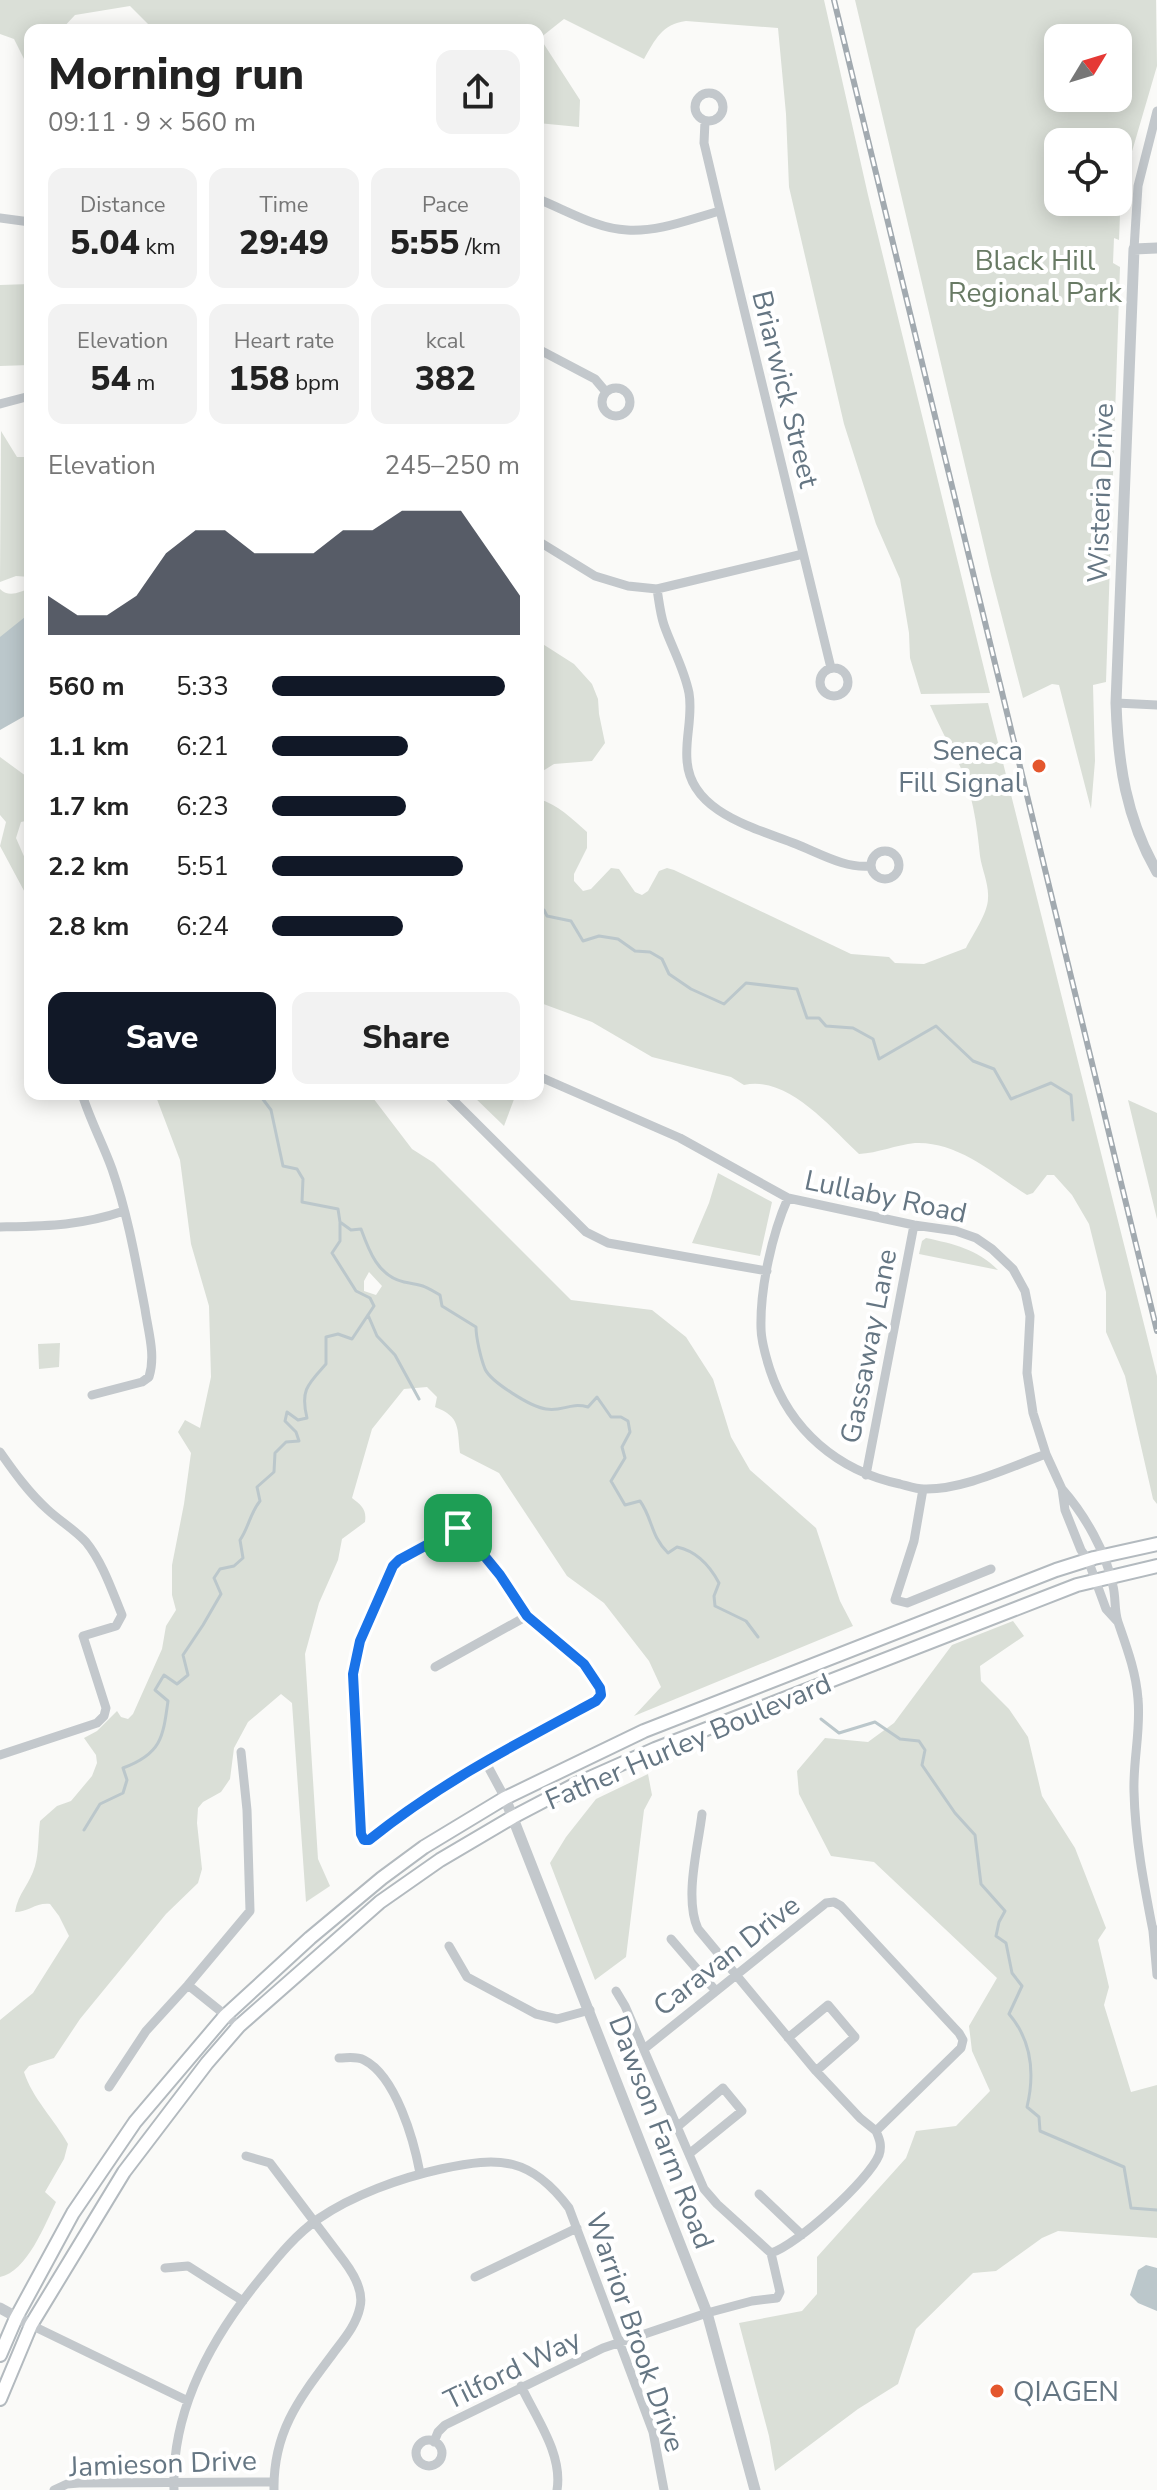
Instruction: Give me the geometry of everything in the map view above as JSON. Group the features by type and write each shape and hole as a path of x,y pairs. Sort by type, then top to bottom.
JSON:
{"main road":[{"name":"Father Hurley Boulevard","path":"0,2355 16,2318 73,2213 135,2122 225,2016 310,1938 424,1847 505,1798 644,1731 1018,1585 1088,1560 1157,1544"},
{"name":"Father Hurley Boulevard","path":"0,2399 31,2325 124,2172 207,2063 239,2026 380,1902 440,1860 513,1817 576,1784 655,1749 1096,1579 1157,1566"}],"street":[{"name":"Wisteria Drive","path":"1157,111 1138,186 1116,703 1122,780 1136,828 1157,872"},
{"name":"Briarwick Street","path":"705,121 704,143 831,668"},
{"path":"544,201 601,224 626,230 656,228 720,211"},
{"path":"0,218 24,221"},
{"path":"1134,249 1157,248"},
{"path":"544,352 595,379 606,392"},
{"path":"0,404 24,398"},
{"path":"544,545 595,576 628,586 657,589 803,554"},
{"path":"657,589 663,623 688,690 690,715 686,763 699,792 709,804 727,815 834,859 855,866 871,866"},
{"path":"1116,703 1157,705"},
{"name":"Lullaby Road","path":"544,1079 680,1138 788,1198 956,1231 976,1238 992,1249 1013,1269 1025,1291 1030,1316 1027,1373 1033,1413 1081,1550 1088,1560 1106,1609 1117,1621"},
{"path":"84,1100 111,1167 124,1211 150,1340 152,1368 149,1377 142,1382 92,1395"},
{"path":"453,1100 586,1232 608,1243 767,1271"},
{"path":"788,1198 778,1221 767,1271 761,1329 775,1384 787,1408 810,1437 835,1459 866,1475 923,1489 958,1485 1046,1454"},
{"path":"0,1227 66,1226 124,1211"},
{"name":"Gassaway Lane","path":"866,1475 914,1225"},
{"path":"0,1452 47,1510 90,1548 122,1615 116,1626 83,1636 106,1708 104,1716 97,1723 0,1755"},
{"path":"923,1489 914,1541 895,1600 907,1603 991,1569"},
{"name":"Lullaby Road","path":"1062,1489 1076,1505 1102,1556 1110,1576 1117,1621"},
{"path":"458,1528 464,1531 500,1575 527,1616 584,1664 600,1688 601,1695 596,1701 485,1761 411,1806 369,1840 364,1840 361,1834 353,1674 360,1641 393,1566 458,1528"},
{"path":"435,1667 527,1616"},
{"path":"1117,1621 1131,1659 1138,1701 1134,1791 1140,1863 1155,1930 1157,1975"},
{"path":"109,2087 146,2031 250,1911 247,1810 241,1752"},
{"path":"485,1761 505,1798"},
{"name":"Dawson Farm Road","path":"505,1798 707,2313 755,2490"},
{"path":"702,1814 691,1908 698,1929 816,2071 876,2131 881,2142 878,2159 823,2219 781,2250 771,2253 780,2292 777,2298 707,2313"},
{"name":"Caravan Drive","path":"771,2253 704,2189 644,2049 826,1903 834,1902 841,1906 963,2040 961,2048 876,2131"},
{"path":"671,1939 715,1990"},
{"path":"449,1946 467,1977 536,2014 557,2019 590,2010"},
{"path":"188,1985 239,2026"},
{"path":"616,1991 644,2049"},
{"path":"788,2038 828,2005 855,2037 816,2071"},
{"path":"339,2058 356,2057 366,2061 382,2077 404,2116 420,2173"},
{"path":"677,2127 723,2088 742,2111 689,2154"},
{"path":"246,2156 270,2163 353,2274 361,2297 352,2328 287,2420 276,2452 274,2486"},
{"name":"Warrior Brook Drive","path":"174,2486 177,2442 188,2401 208,2353 243,2301 282,2252 316,2221 361,2196 420,2173 480,2160 518,2165 538,2175 555,2189 569,2208 653,2432 664,2490"},
{"path":"759,2194 802,2235"},
{"path":"475,2277 577,2228"},
{"path":"165,2268 188,2266 243,2301"},
{"path":"0,2308 188,2401"},
{"name":"Tilford Way","path":"434,2442 445,2425 521,2386 603,2348 707,2313"},
{"path":"521,2386 555,2455 559,2477 557,2490"},
{"name":"Jamieson Drive","path":"54,2490 79,2483 274,2486"}],"green space":[{"path":"0,0 824,0 868,195 990,693 921,694 910,658 900,579 876,524 844,424 789,187 778,28 686,21 665,29 644,59 564,19 544,35 544,24 148,24 130,6 75,15 67,24 24,24 24,59 14,39 0,34"},
{"name":"Black Hill Regional Park","path":"855,0 1156,0 1157,66 1132,151 1132,128 1044,128 1044,216 1120,216 1119,240 1114,238 1113,263 1120,267 1106,682 1093,685 1095,761 1091,809 1059,685 1052,684 1023,698"},
{"path":"544,44 580,100 579,127 544,124"},
{"path":"24,284 24,365 0,366 0,285"},
{"path":"1,431 17,457 24,457 24,577 0,582"},
{"path":"0,589 11,594 24,590 24,621 0,639"},
{"path":"544,645 574,664 592,684 598,699 605,743 592,761 554,764 544,770"},
{"path":"988,703 1157,1376 1157,1504 1153,1499 1125,1376 1106,1332 1106,1292 1089,1224 1072,1195 1054,1175 1047,1175 1033,1193 1027,1195 974,1160 945,1147 915,1143 859,1154 808,1106 777,1088 760,1084 744,1085 731,1077 652,1057 592,1022 544,1004 544,801 587,832 587,848 574,874 574,881 583,891 591,889 611,868 619,869 635,892 642,895 648,891 659,871 667,868 851,954 889,957 895,963 924,964 966,948 986,910 987,888 966,782 930,705"},
{"path":"0,757 24,775 24,821 21,822 16,838 24,856 24,891 0,846 6,822 0,815"},
{"path":"157,1100 375,1100 412,1149 434,1163 571,1300 652,1310 686,1337 713,1379 731,1437 750,1470 816,1528 840,1601 853,1626 634,1716 661,1687 649,1661 604,1603 567,1576 499,1473 460,1453 454,1419 435,1407 437,1397 427,1387 404,1389 372,1429 352,1498 361,1505 365,1522 342,1539 338,1560 319,1603 305,1654 318,1859 330,1886 306,1902 292,1703 281,1694 248,1722 234,1748 230,1779 221,1792 198,1808 202,1869 198,1883 166,1914 80,2019 54,2058 29,2066 24,2072 32,2091 68,2144 64,2159 45,2192 56,2202 41,2234 19,2266 0,2277 0,2020 33,1993 69,1936 50,1904 15,1912 35,1866 40,1821 57,1806 71,1801 92,1776 97,1763 96,1755 84,1738 97,1731 117,1711 121,1717 128,1719 133,1714 162,1649 166,1626 176,1610 172,1595 172,1565 191,1453 178,1432 185,1420 200,1428 211,1377 209,1306 191,1244 180,1160","holes":["369,1272 382,1286 376,1295 364,1291 364,1281"]},
{"path":"477,1100 514,1100 504,1126"},
{"path":"1128,1100 1157,1113 1157,1219"},
{"path":"718,1173 772,1202 760,1256 692,1243"},
{"path":"926,1238 973,1252 998,1270 919,1254 922,1241"},
{"path":"60,1343 59,1367 39,1369 38,1344"},
{"path":"1013,1621 1024,1636 980,1666 981,1681 1009,1709 1028,1737 1042,1796 1075,1848 1106,1928 1098,1940 1109,1987 1104,2005 1131,2092 1157,2085 1157,2238 1058,2231 1042,2238 996,2271 973,2273 916,2329 898,2384 858,2409 775,2471 769,2436 739,2323 802,2311 817,2294 817,2257 906,2158 916,2131 956,2126 990,2091 972,2051 969,2026 997,1978 874,1862 831,1856 799,1794 797,1771 825,1738 868,1742 894,1723 952,1645"},
{"path":"648,1774 652,1795 644,1810 626,1957 595,1980 550,1863 596,1799"}],"shaded area":[{"path":"24,618 24,716 0,730 0,637"},
{"path":"1146,2265 1157,2268 1157,2311 1138,2303 1130,2295 1138,2270"}],"waterway":[{"path":"544,910 547,916 571,921 583,941 599,936 618,939 635,951 650,952 662,959 669,974 691,989 724,1004 746,983 797,989 807,1018 819,1018 826,1026 853,1028 873,1039 879,1059 936,1026 973,1061 994,1069 1011,1099 1051,1083 1071,1095 1073,1120"},
{"path":"264,1100 271,1110 283,1166 297,1169 303,1179 302,1202 338,1209 340,1222 351,1230 361,1229 371,1254 387,1274 434,1291 440,1295 442,1306 476,1327 483,1365 495,1380 522,1399 546,1409 588,1407 597,1397 611,1417 628,1421 630,1432 622,1447 625,1458 611,1481 625,1505 640,1501 658,1540 668,1553 677,1547 702,1560 719,1583 714,1596 715,1606 746,1621 758,1637"},
{"path":"84,1830 100,1804 123,1793 127,1780 123,1768 145,1757 162,1735 168,1701 155,1690 164,1675 177,1684 188,1675 183,1655 221,1594 214,1578 220,1569 234,1566 243,1558 240,1540 260,1501 257,1487 274,1472 275,1453 286,1442 299,1441 296,1432 285,1421 287,1412 298,1420 307,1418 305,1394 310,1382 326,1364 326,1337 338,1334 352,1339 374,1306 370,1298 356,1291 332,1253 340,1241 340,1223"},
{"path":"368,1315 377,1336 395,1355 419,1399"},
{"path":"821,1719 839,1733 875,1722 900,1739 919,1741 925,1750 922,1765 955,1813 975,1835 981,1884 1005,1911 996,1936 1006,1943 1012,1973 1022,1986 1009,2014 1023,2035 1030,2058 1031,2082 1027,2107 1039,2117 1040,2131 1124,2167 1131,2208 1157,2210"}],"railway":[{"path":"834,0 1157,1331"}],"place":[{"name":"Seneca Fill Signal","path":"1039,766"},
{"name":"QIAGEN","path":"997,2391"}],"route":[{"path":"458,1528 464,1531 500,1575 527,1616 584,1664 600,1688 601,1695 596,1701 478,1765 411,1806 369,1840 364,1840 361,1834 353,1674 360,1641 393,1566 458,1528"}]}
